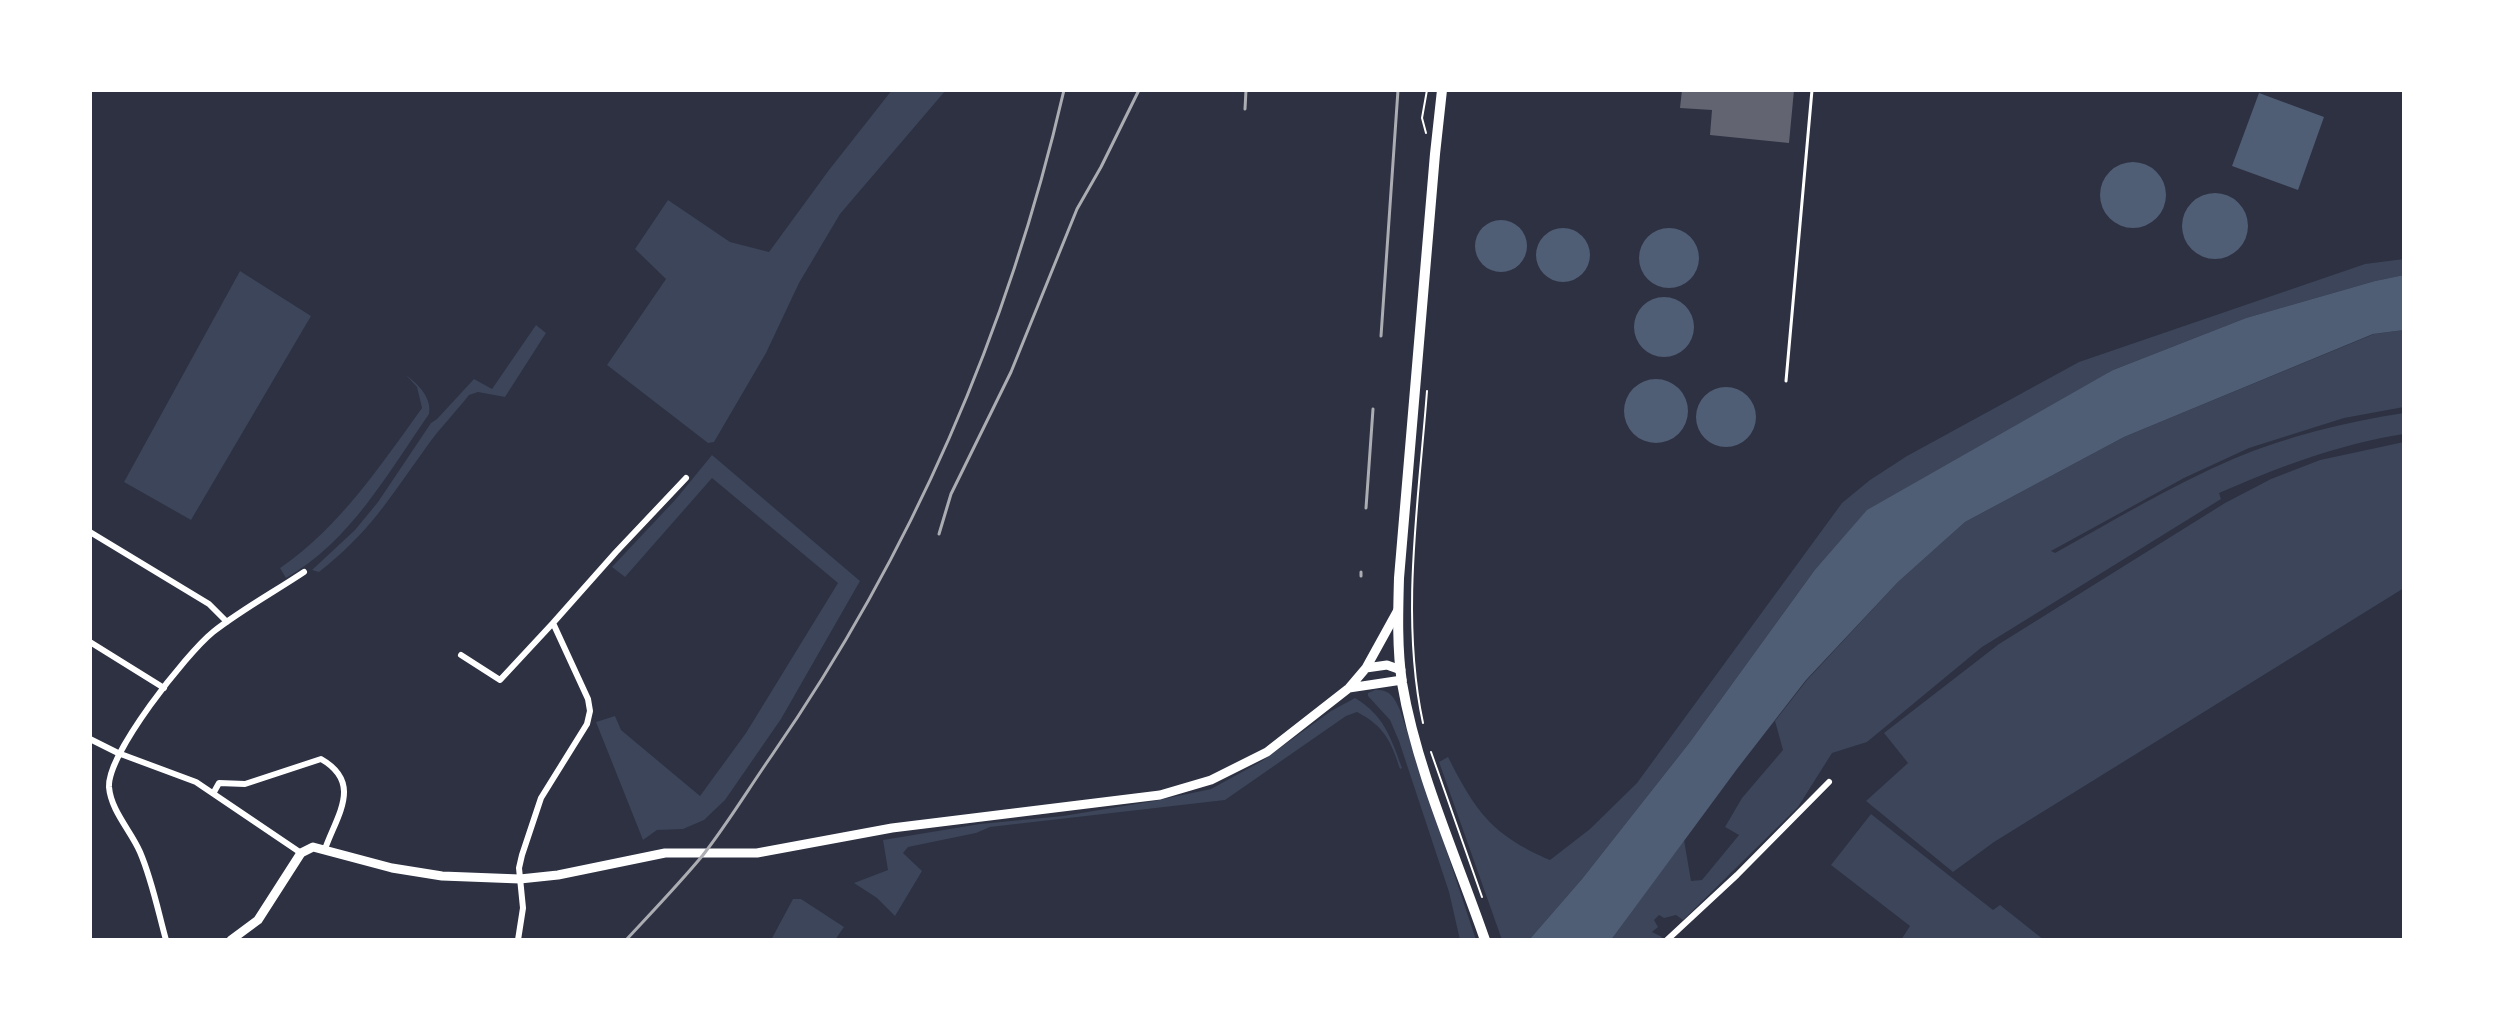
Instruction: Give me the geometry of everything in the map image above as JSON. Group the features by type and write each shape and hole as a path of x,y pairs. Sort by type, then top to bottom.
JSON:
{"main road":[{"path":"1442,90 1398,610 1402,675 1421,759 1483,935"},
{"path":"231,940 242,934 263,913 301,853 313,847 392,868 442,876 520,879 558,875 665,853 757,853 892,828 1160,795 1211,780 1267,752 1349,688 1366,668 1398,610"},
{"path":"1366,668 1387,665 1402,675"},
{"path":"1349,688 1402,675"}],"street":[{"path":"461,655 500,680 686,478"},
{"path":"90,532 209,604 227,622"},
{"path":"166,940 140,851 111,797 109,783 118,753 193,651 227,622 304,572"},
{"path":"518,940 523,908 519,868 522,855 541,798 587,724 590,711 588,699 553,623"},
{"path":"90,642 164,688"},
{"path":"90,739 118,753 177,773 214,792 301,853"},
{"path":"214,792 219,783 245,784 321,759 331,765 345,784 345,798 325,849"},
{"path":"1667,940 1829,782"}],"lane":[{"path":"1786,381 1812,90"}],"path":[{"path":"1424,728 1413,658 1411,605 1427,384"},
{"path":"1426,741 1483,899"}],"shaded area":[{"path":"892,90 946,90 840,214 799,283 766,353 714,442 708,443 607,365 666,279 635,249 668,200 730,242 769,252"},
{"path":"2259,93 2324,117 2298,190 2232,166"},
{"path":"2126,162 2140,162 2152,167 2161,176 2166,195 2164,208 2157,219 2140,228 2126,228 2114,223 2105,214 2100,202 2100,188 2105,176 2114,167"},
{"path":"2208,193 2222,193 2234,198 2243,207 2248,226 2246,239 2239,250 2222,259 2208,259 2196,254 2187,245 2182,233 2182,219 2187,207 2196,198"},
{"path":"1501,220 1519,228 1527,246 1519,264 1501,272 1483,264 1475,246 1483,228"},
{"path":"1563,228 1582,236 1590,255 1582,274 1563,282 1544,274 1536,255 1544,236"},
{"path":"1669,228 1681,230 1690,237 1697,246 1697,270 1690,279 1681,286 1669,288 1657,286 1648,279 1641,270 1639,258 1641,246 1648,237 1657,230"},
{"path":"2404,259 2404,275 2246,318 2113,370 1814,571 1690,742 1582,879 1529,940 1502,940 1439,762 1448,757 1477,807 1500,831 1550,860 1590,829 1637,783 1842,503 1870,480 1907,456 2079,362 2365,264"},
{"path":"240,271 311,316 191,520 124,482"},
{"path":"2404,275 2404,330 2373,334 2124,437 1965,522 1898,582 1806,680 1611,940 1529,940 1582,879 1690,742 1814,571 1867,510 2113,370 2246,318"},
{"path":"1664,297 1685,306 1694,327 1685,348 1664,357 1643,348 1634,327 1643,306"},
{"path":"536,325 546,333 505,397 478,392 469,395 365,529 319,572 312,570 355,530 378,502 431,423 474,379 492,389"},
{"path":"2404,330 2404,407 2344,418 2249,448 2184,478 2051,551 2055,553 2210,469 2274,443 2339,425 2404,413 2404,434 2310,458 2219,493 2221,499 1982,647 1867,742 1832,753 1798,807 1683,920 1676,915 1664,918 1659,915 1654,920 1658,927 1652,932 1662,937 1661,940 1611,940 1684,840 1691,881 1702,880 1739,835 1725,827 1742,798 1783,750 1775,721 1807,680 1898,582 1965,522 2124,437 2374,334"},
{"path":"406,375 420,388 426,397 429,414 349,526 309,563 286,578 280,568 340,515 422,408 417,387"},
{"path":"1656,379 1674,385 1682,393 1688,411 1682,429 1674,437 1656,443 1638,437 1630,429 1624,411 1630,393 1638,385"},
{"path":"1726,387 1738,389 1747,396 1754,405 1754,429 1747,438 1738,445 1726,447 1714,445 1705,438 1698,429 1696,417 1698,405 1705,396 1714,389"},
{"path":"2404,442 2404,588 1994,842 1953,872 1866,801 1908,763 1884,733 1999,644 2225,503 2271,479 2320,460"},
{"path":"712,455 860,581 781,719 725,800 704,820 683,829 657,830 643,840 596,722 615,716 621,730 700,796 746,733 838,583 712,478 625,577 612,567 676,499"},
{"path":"1375,690 1391,695 1400,710 1476,940 1460,940 1449,892 1399,741 1390,720 1368,696"},
{"path":"1355,698 1380,720 1402,768 1380,729 1357,712 1346,716 1225,800 990,827 976,833 908,847 903,853 922,871 895,916 877,898 854,883 888,870 883,840 980,824 1063,816 1211,789 1262,761 1331,711"},
{"path":"1871,814 1993,910 2000,905 2044,940 1901,940 1910,926 1831,865"},
{"path":"793,899 801,899 844,927 835,940 771,940"}],"building":[{"path":"1682,90 1794,90 1789,143 1710,135 1712,110 1680,108"}],"railway":[{"path":"626,940 694,866 730,818 822,679 869,600 911,519 950,437 1015,266 1064,90"},
{"path":"939,534 951,494 1011,372 1077,209 1139,90"},
{"path":"1245,109 1246,90"},
{"path":"1381,336 1398,90"},
{"path":"1366,508 1373,409"}]}
